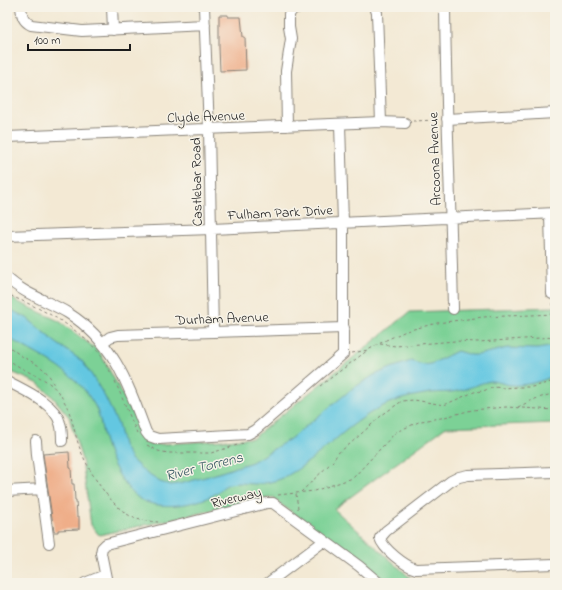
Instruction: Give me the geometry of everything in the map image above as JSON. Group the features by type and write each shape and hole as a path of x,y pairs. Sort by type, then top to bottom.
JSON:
{"street":[{"path":"21,7 22,16 25,22 31,25 82,31 205,25"},
{"path":"112,7 113,30"},
{"name":"Castlebar Road","path":"204,7 212,229 213,332"},
{"path":"287,126 286,71 291,39 289,14 294,8 300,7"},
{"path":"376,7 381,122"},
{"name":"Arcoona Avenue","path":"445,7 446,119 451,218 453,309"},
{"path":"446,119 555,113"},
{"name":"Clyde Avenue","path":"7,137 381,122 404,123"},
{"path":"7,278 21,289 68,313 87,327 102,343 113,357 126,379 146,432 149,436 158,439 248,434 255,430 343,354 343,223 340,124"},
{"path":"552,214 552,294"},
{"name":"Fulham Park Drive","path":"7,236 212,229 552,214"},
{"name":"Durham Avenue","path":"102,343 110,337 118,335 344,328"},
{"path":"7,381 40,400 50,408 60,422 62,441"},
{"path":"36,441 49,543"},
{"path":"555,472 468,475 459,477 451,481 386,531 380,538 384,547 409,567 416,570 555,564"},
{"path":"7,491 42,489"},
{"name":"Riverway","path":"106,579 101,558 102,548 106,544 267,503 273,503 359,566 379,583"},
{"path":"268,583 324,541"},
{"path":"85,583 106,579"}],"path":[{"path":"404,123 412,121 446,119"},
{"path":"7,291 13,297 60,320 79,333 100,355 114,377 135,431 139,436"},
{"path":"552,294 553,315"},
{"path":"343,354 368,350 406,331 437,323 483,317 555,314"},
{"path":"378,344 396,346 454,341 478,342 555,337"},
{"path":"7,343 15,352 37,364 52,380 54,387"},
{"path":"7,359 25,370 45,379 54,387 65,402 87,465 103,489 117,504 129,515 142,520 163,522"},
{"path":"300,493 333,461 338,453 382,415 402,401 414,400 444,405 474,392 483,391 494,387 532,387 555,381"},
{"path":"516,408 535,399 555,394"},
{"path":"275,496 314,491 353,478 396,432 421,421 441,418 472,410 516,408 555,410"},
{"path":"291,517 298,508 296,493"},
{"path":"402,583 409,573"}],"green space":[{"path":"7,293 14,300 59,321 99,351 150,445 253,438 410,312 555,307 555,423 446,427 334,509 416,583 388,583 276,501 274,497 99,535 91,525 82,460 69,417 51,395 37,383 7,370"}],"water":[{"path":"7,308 27,318 55,342 82,361 105,397 118,424 123,445 131,459 146,473 160,482 171,485 209,476 252,462 290,439 352,389 374,375 411,361 423,365 431,364 457,351 471,355 478,355 507,348 537,349 555,346 555,375 539,382 528,384 510,385 490,381 458,391 425,394 394,401 370,413 357,422 310,461 285,477 274,481 255,484 229,484 207,498 188,504 167,506 157,505 140,499 122,480 113,464 104,439 97,410 84,390 75,380 54,364 7,337"}],"building":[{"path":"219,15 241,17 243,37 245,37 246,70 220,71"},
{"path":"69,452 77,516 79,516 79,529 58,530 58,532 54,532 43,454"}],"water label":[{"name":"River Torrens","path":"204,466"}]}
